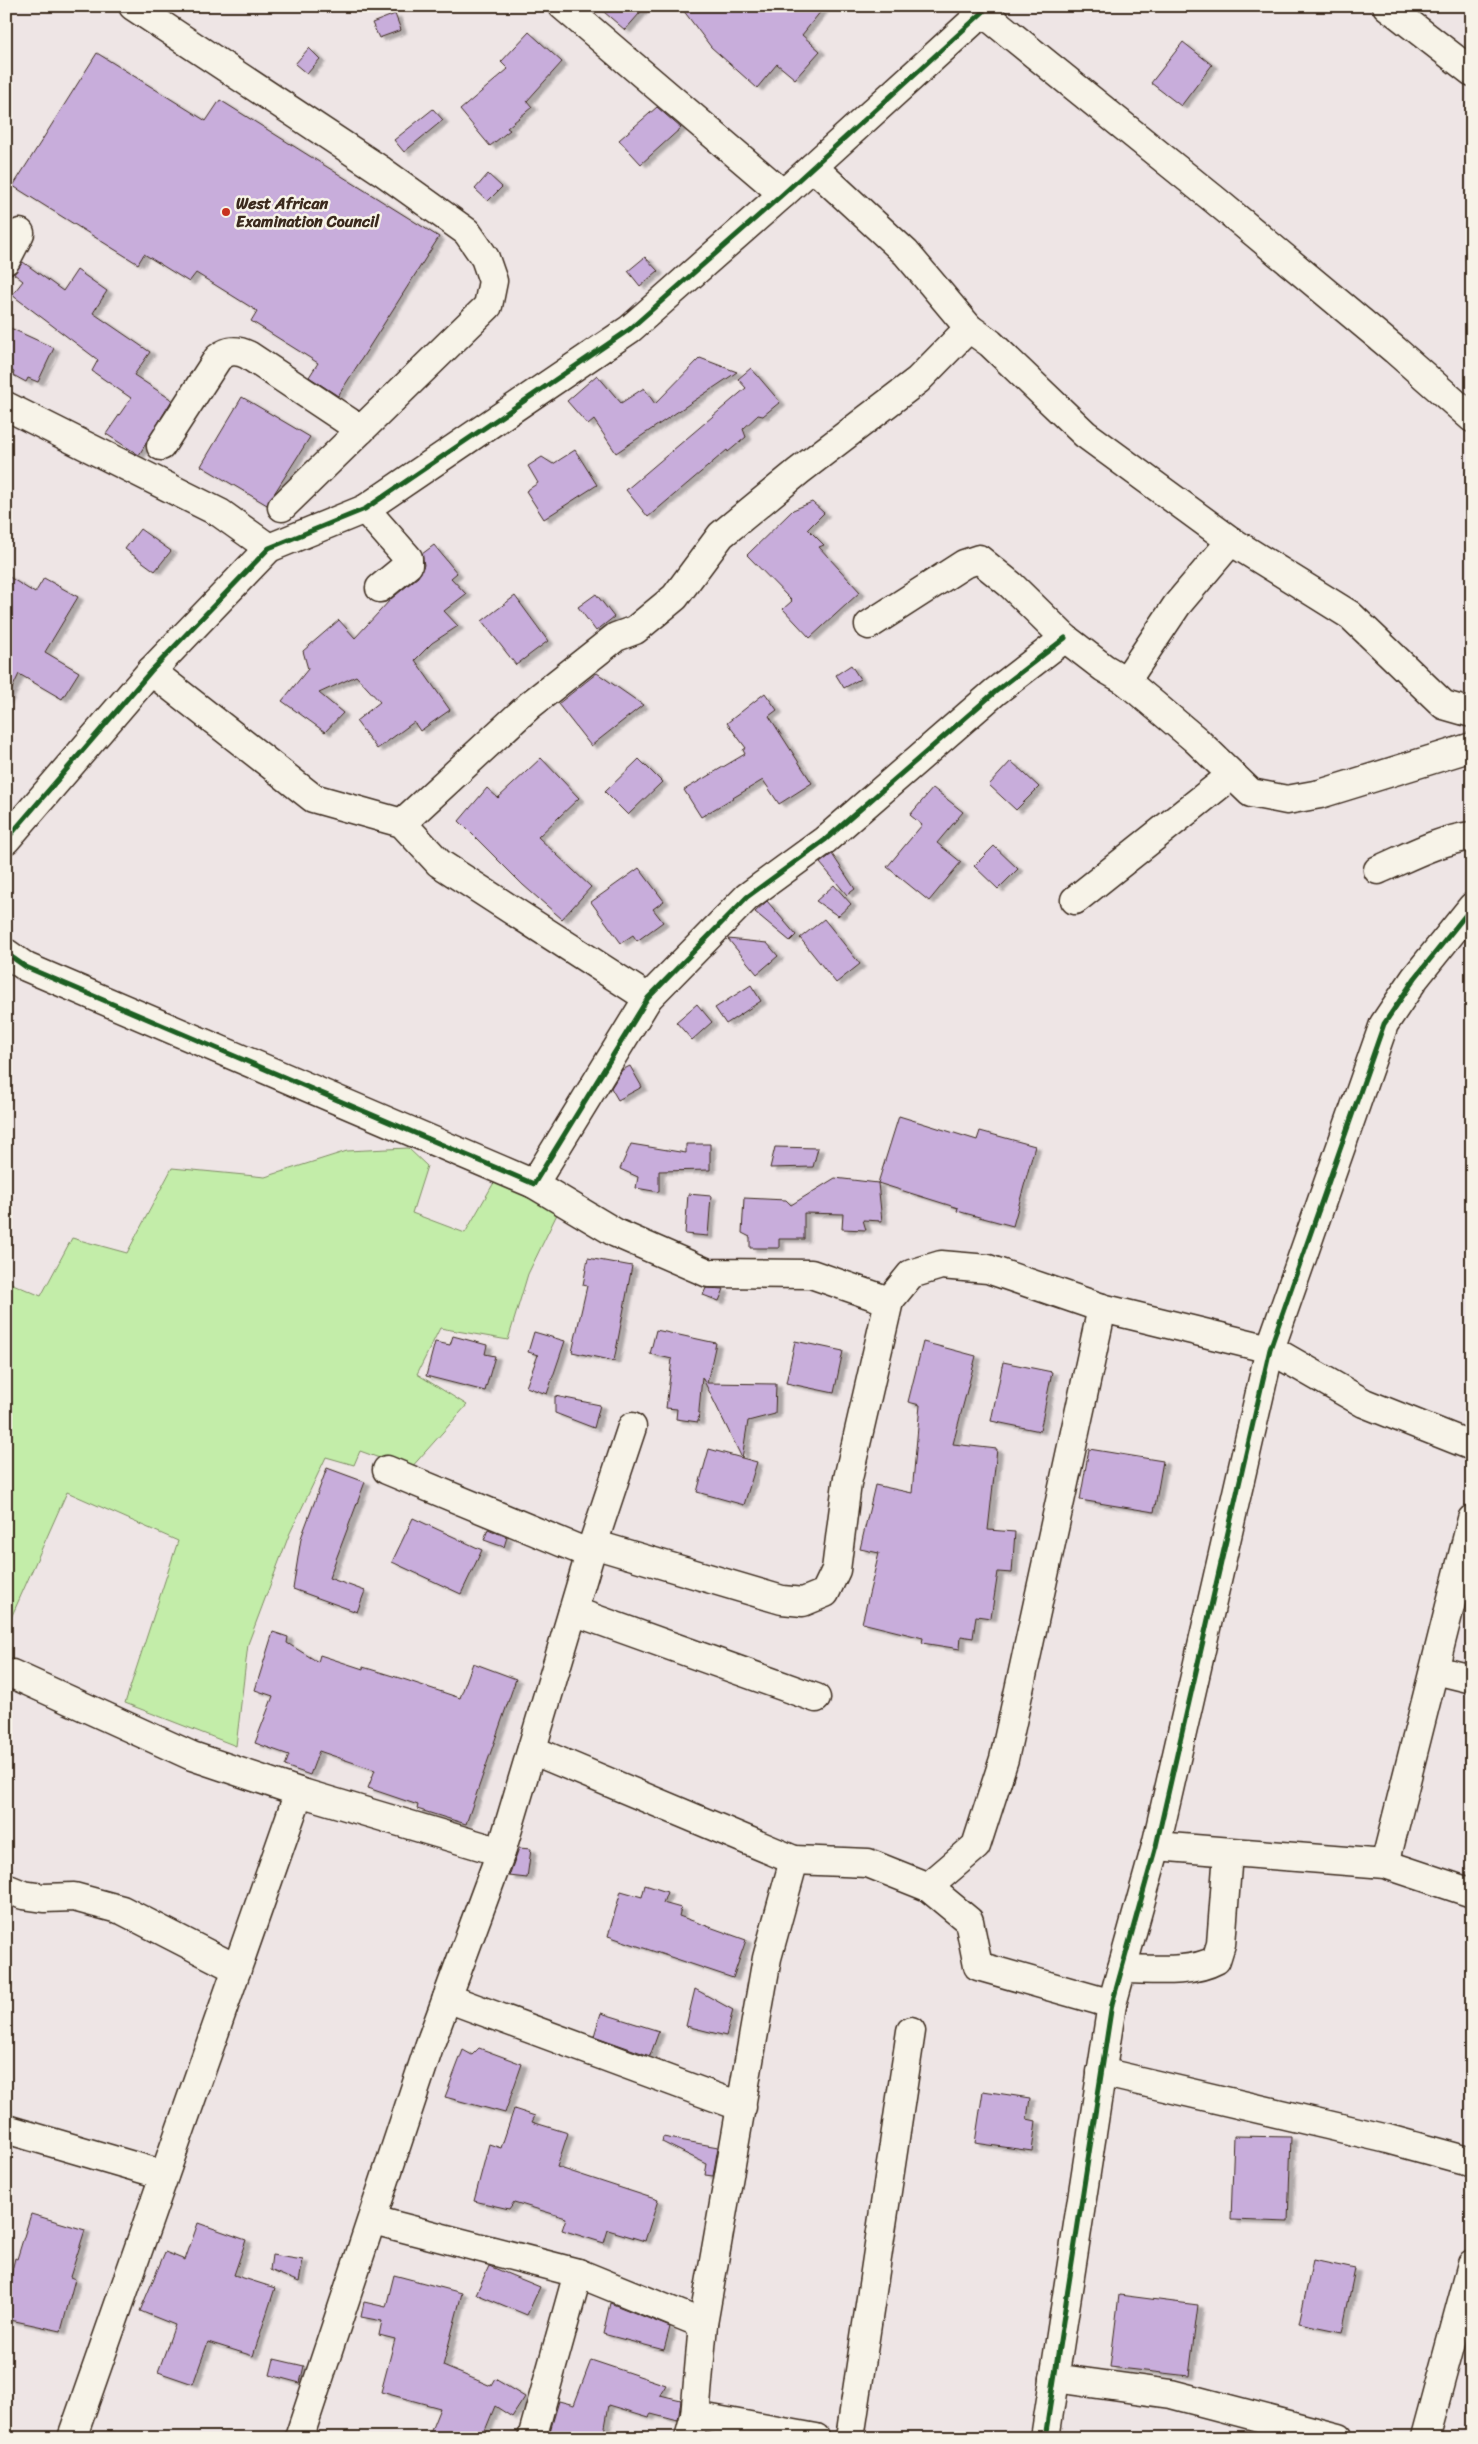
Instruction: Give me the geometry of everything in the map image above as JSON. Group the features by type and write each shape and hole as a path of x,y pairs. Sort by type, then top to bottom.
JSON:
{"street":[{"path":"133,6 398,182 467,232 484,258 493,281 488,306 282,507"},
{"path":"563,6 783,194"},
{"path":"1387,6 1472,72"},
{"path":"6,840 151,671 269,548 364,510 630,329 813,167 979,9 1215,200 1395,350 1472,418"},
{"path":"813,167 906,253 969,328 990,343 1085,434 1231,541 1350,615 1444,705 1472,712"},
{"path":"6,260 20,233"},
{"path":"402,823 530,705 616,637 635,630 675,597 721,535 799,470 918,380 969,328"},
{"path":"162,446 218,358 232,351 239,351 248,355 361,430"},
{"path":"6,406 220,513 269,548"},
{"path":"364,510 408,558 408,564 380,588"},
{"path":"1126,681 1177,605 1231,541"},
{"path":"869,625 964,564 979,559 1011,584 1066,638 1104,668 1126,681 1196,740 1251,793 1287,800 1320,794 1472,747"},
{"path":"534,1184 648,998 747,897 825,840 994,692 1066,638"},
{"path":"151,671 313,798 402,823 439,863 648,998"},
{"path":"1075,900 1232,775"},
{"path":"1378,870 1455,838 1472,836"},
{"path":"1045,2438 1112,2004 1156,1846 1270,1349 1384,1024 1415,978 1472,907"},
{"path":"6,953 26,967 534,1184 616,1233 708,1273 811,1274 889,1300"},
{"path":"387,1470 591,1549 782,1600 803,1602 825,1593 836,1570 848,1483 889,1300 911,1274 942,1265 988,1269 1102,1308 1270,1349 1364,1403 1472,1446"},
{"path":"928,1886 976,1846 1004,1759 1102,1308"},
{"path":"299,2438 446,1998 501,1852 591,1549 632,1427"},
{"path":"1385,1864 1472,1519"},
{"path":"573,1611 816,1698"},
{"path":"1435,1670 1472,1679"},
{"path":"12,1674 192,1756 299,1792 501,1852"},
{"path":"532,1750 794,1860 868,1864 928,1886 969,1921 978,1966 1112,2004"},
{"path":"72,2438 299,1792"},
{"path":"1156,1846 1385,1864 1472,1893"},
{"path":"794,1860 768,1958 703,2324 692,2427 816,2438"},
{"path":"1122,1969 1193,1967 1206,1965 1216,1960 1221,1944 1227,1866"},
{"path":"6,1888 23,1895 44,1898 74,1897 122,1910 237,1969"},
{"path":"446,1998 742,2107"},
{"path":"850,2438 912,2031"},
{"path":"1101,2072 1388,2139 1472,2162"},
{"path":"6,2130 164,2175"},
{"path":"373,2220 578,2273 703,2324"},
{"path":"1425,2438 1472,2264"},
{"path":"532,2438 578,2273"},
{"path":"1054,2378 1170,2394 1339,2438"}],"green space":[{"path":"408,1148 427,1166 412,1213 465,1233 496,1179 559,1210 528,1274 508,1340 440,1328 417,1374 467,1405 410,1469 360,1451 354,1465 326,1457 289,1535 248,1644 236,1746 125,1703 178,1541 67,1492 6,1629 6,1281 41,1296 72,1238 127,1253 172,1168 265,1177 347,1151"}],"building":[{"path":"597,6 646,6 625,30"},
{"path":"680,6 825,6 802,35 820,51 795,79 777,64 757,88 711,47"},
{"path":"395,14 401,30 379,38 372,23"},
{"path":"529,32 562,62 527,101 532,107 507,128 510,130 490,146 460,110 508,69 501,62"},
{"path":"1183,42 1212,65 1181,106 1151,83"},
{"path":"309,48 320,59 307,74 295,64"},
{"name":"West African Examination Council","path":"97,53 206,121 220,100 439,237 338,396 309,377 318,363 251,321 257,311 196,273 189,282 144,254 138,264 13,186"},
{"path":"657,107 681,128 641,164 619,140"},
{"path":"433,109 443,120 404,152 394,140"},
{"path":"488,174 502,187 488,201 475,189"},
{"path":"645,257 658,271 640,286 628,271"},
{"path":"23,262 63,291 77,270 107,291 93,313 150,352 134,375 172,400 139,455 106,434 131,398 92,371 98,360 12,295 23,281 14,274"},
{"path":"6,326 54,348 38,382 28,378 26,382 13,375 14,372 6,368"},
{"path":"700,358 737,372 616,453 594,420 588,425 567,401 597,375 621,403 644,388 655,404"},
{"path":"751,368 780,402 763,416 758,415 743,429 746,437 728,452 727,450 648,517 626,490 746,388 738,379"},
{"path":"242,397 310,437 267,505 201,466"},
{"path":"575,450 597,485 544,519 526,491 538,483 528,466 542,457 553,464"},
{"path":"812,502 824,513 808,529 824,545 819,547 860,592 810,638 783,609 792,601 747,555 793,510"},
{"path":"140,529 171,551 155,571 125,549"},
{"path":"434,545 457,573 451,578 466,594 444,611 458,626 432,643 415,660 450,710 420,731 414,722 377,749 356,721 380,702 356,676 319,693 343,713 325,732 282,701 308,669 303,651 339,620 355,638 391,599 418,577 424,565 422,554"},
{"path":"6,575 35,593 44,578 78,597 45,652 79,672 62,699 19,674 6,701"},
{"path":"596,594 614,617 596,631 578,607"},
{"path":"515,596 548,641 516,665 482,621"},
{"path":"851,665 860,679 844,688 836,675"},
{"path":"597,673 643,705 591,746 558,704"},
{"path":"765,693 777,710 769,716 812,783 779,804 763,780 701,817 684,790 745,754 743,750 746,748 727,723"},
{"path":"541,758 579,798 538,837 591,887 562,919 523,885 459,821 487,788 498,798"},
{"path":"639,759 662,782 628,815 605,792"},
{"path":"1011,761 1039,787 1016,810 989,785"},
{"path":"933,788 963,812 937,843 961,862 929,901 887,867 922,825 910,815"},
{"path":"994,846 1018,869 998,889 974,866"},
{"path":"832,854 855,889 847,895 820,863"},
{"path":"639,868 664,901 653,909 663,922 637,941 633,935 621,943 591,902"},
{"path":"834,885 851,904 838,916 816,901"},
{"path":"767,901 796,935 790,941 755,912"},
{"path":"824,919 860,964 836,983 800,938"},
{"path":"728,939 767,943 778,956 757,974"},
{"path":"751,985 761,1001 726,1024 715,1008"},
{"path":"697,1004 712,1022 692,1040 676,1022"},
{"path":"630,1066 642,1087 618,1100 611,1088 622,1070"},
{"path":"899,1116 977,1140 980,1131 1035,1146 1013,1226 957,1211 958,1208 878,1183"},
{"path":"631,1144 686,1153 686,1144 710,1144 710,1170 659,1171 659,1192 636,1188 638,1177 620,1169"},
{"path":"775,1147 818,1148 813,1167 770,1168"},
{"path":"835,1178 878,1183 882,1221 863,1220 866,1230 842,1229 843,1214 804,1213 804,1239 779,1239 779,1248 750,1248 750,1237 742,1233 744,1198 786,1200 791,1205"},
{"path":"688,1194 711,1196 708,1236 685,1234"},
{"path":"588,1258 632,1266 614,1361 572,1352 587,1286 583,1285"},
{"path":"706,1288 724,1289 719,1301 703,1295"},
{"path":"656,1330 716,1343 707,1383 776,1384 775,1414 748,1421 742,1458 702,1377 698,1422 676,1419 677,1409 666,1408 672,1359 650,1354"},
{"path":"534,1332 565,1341 547,1394 526,1387 538,1355 528,1352"},
{"path":"453,1336 487,1345 485,1354 495,1356 485,1391 426,1376 435,1342 450,1345"},
{"path":"795,1341 843,1351 834,1393 786,1383"},
{"path":"923,1342 976,1356 953,1444 997,1449 988,1530 1015,1532 1012,1573 998,1572 991,1618 976,1616 973,1638 961,1636 960,1649 922,1643 923,1638 862,1623 879,1553 860,1549 875,1485 912,1493 920,1405 908,1402"},
{"path":"1003,1362 1052,1372 1040,1431 991,1421"},
{"path":"555,1396 600,1405 594,1428 555,1413"},
{"path":"709,1449 757,1462 744,1505 697,1492"},
{"path":"1089,1449 1163,1461 1154,1512 1080,1500"},
{"path":"327,1468 365,1482 329,1578 365,1591 357,1612 293,1589 301,1538"},
{"path":"413,1518 482,1550 461,1594 392,1562"},
{"path":"488,1529 507,1537 504,1547 484,1540"},
{"path":"273,1632 288,1637 287,1643 318,1662 320,1655 460,1698 473,1663 516,1679 466,1824 417,1809 418,1805 368,1788 375,1770 319,1751 310,1775 285,1766 289,1755 255,1743 273,1696 255,1690"},
{"path":"519,1848 531,1849 527,1878 509,1876"},
{"path":"645,1885 667,1892 663,1903 681,1908 679,1916 746,1940 733,1978 608,1936 621,1891 642,1897"},
{"path":"695,1989 733,2010 726,2036 686,2026"},
{"path":"601,2013 659,2031 650,2056 594,2036"},
{"path":"479,2048 522,2064 505,2113 445,2097 463,2050 472,2055"},
{"path":"983,2091 1030,2098 1027,2119 1036,2121 1032,2151 975,2143"},
{"path":"514,2109 535,2116 532,2122 568,2133 557,2167 658,2200 645,2241 608,2230 604,2243 562,2230 566,2218 514,2202 509,2209 474,2201 489,2144 501,2148"},
{"path":"1234,2136 1291,2137 1288,2222 1231,2220"},
{"path":"663,2137 718,2147 713,2176 705,2175 707,2164 662,2142"},
{"path":"31,2214 85,2230 70,2277 75,2279 61,2331 6,2319 6,2296 15,2258 17,2259"},
{"path":"198,2223 246,2240 234,2275 275,2288 253,2356 208,2342 193,2384 158,2372 175,2325 140,2311 165,2252 185,2260"},
{"path":"272,2255 303,2260 299,2282 270,2270"},
{"path":"1313,2260 1355,2269 1342,2332 1299,2323"},
{"path":"489,2266 540,2287 527,2315 476,2294"},
{"path":"394,2275 462,2293 443,2366 491,2386 495,2379 525,2397 512,2417 495,2406 482,2438 428,2438 440,2408 381,2392 395,2339 379,2335 382,2321 361,2317 364,2302 386,2307"},
{"path":"1119,2295 1198,2305 1189,2376 1110,2367"},
{"path":"610,2303 670,2327 664,2350 603,2334"},
{"path":"274,2359 304,2366 300,2383 270,2375"},
{"path":"591,2360 666,2385 660,2395 681,2400 678,2421 651,2414 649,2417 609,2405 603,2438 548,2438 559,2401 574,2405"}],"cycle path":[{"path":"6,840 151,671 269,548 365,509 630,329 783,194 983,12"},
{"path":"6,953 26,967 534,1184 648,998 747,897 825,840 995,692 1065,638"},
{"path":"1045,2438 1112,2004 1156,1846 1270,1349 1384,1024 1415,978 1472,907"}],"place":[{"name":"West African Examination Council","path":"226,212"}]}
